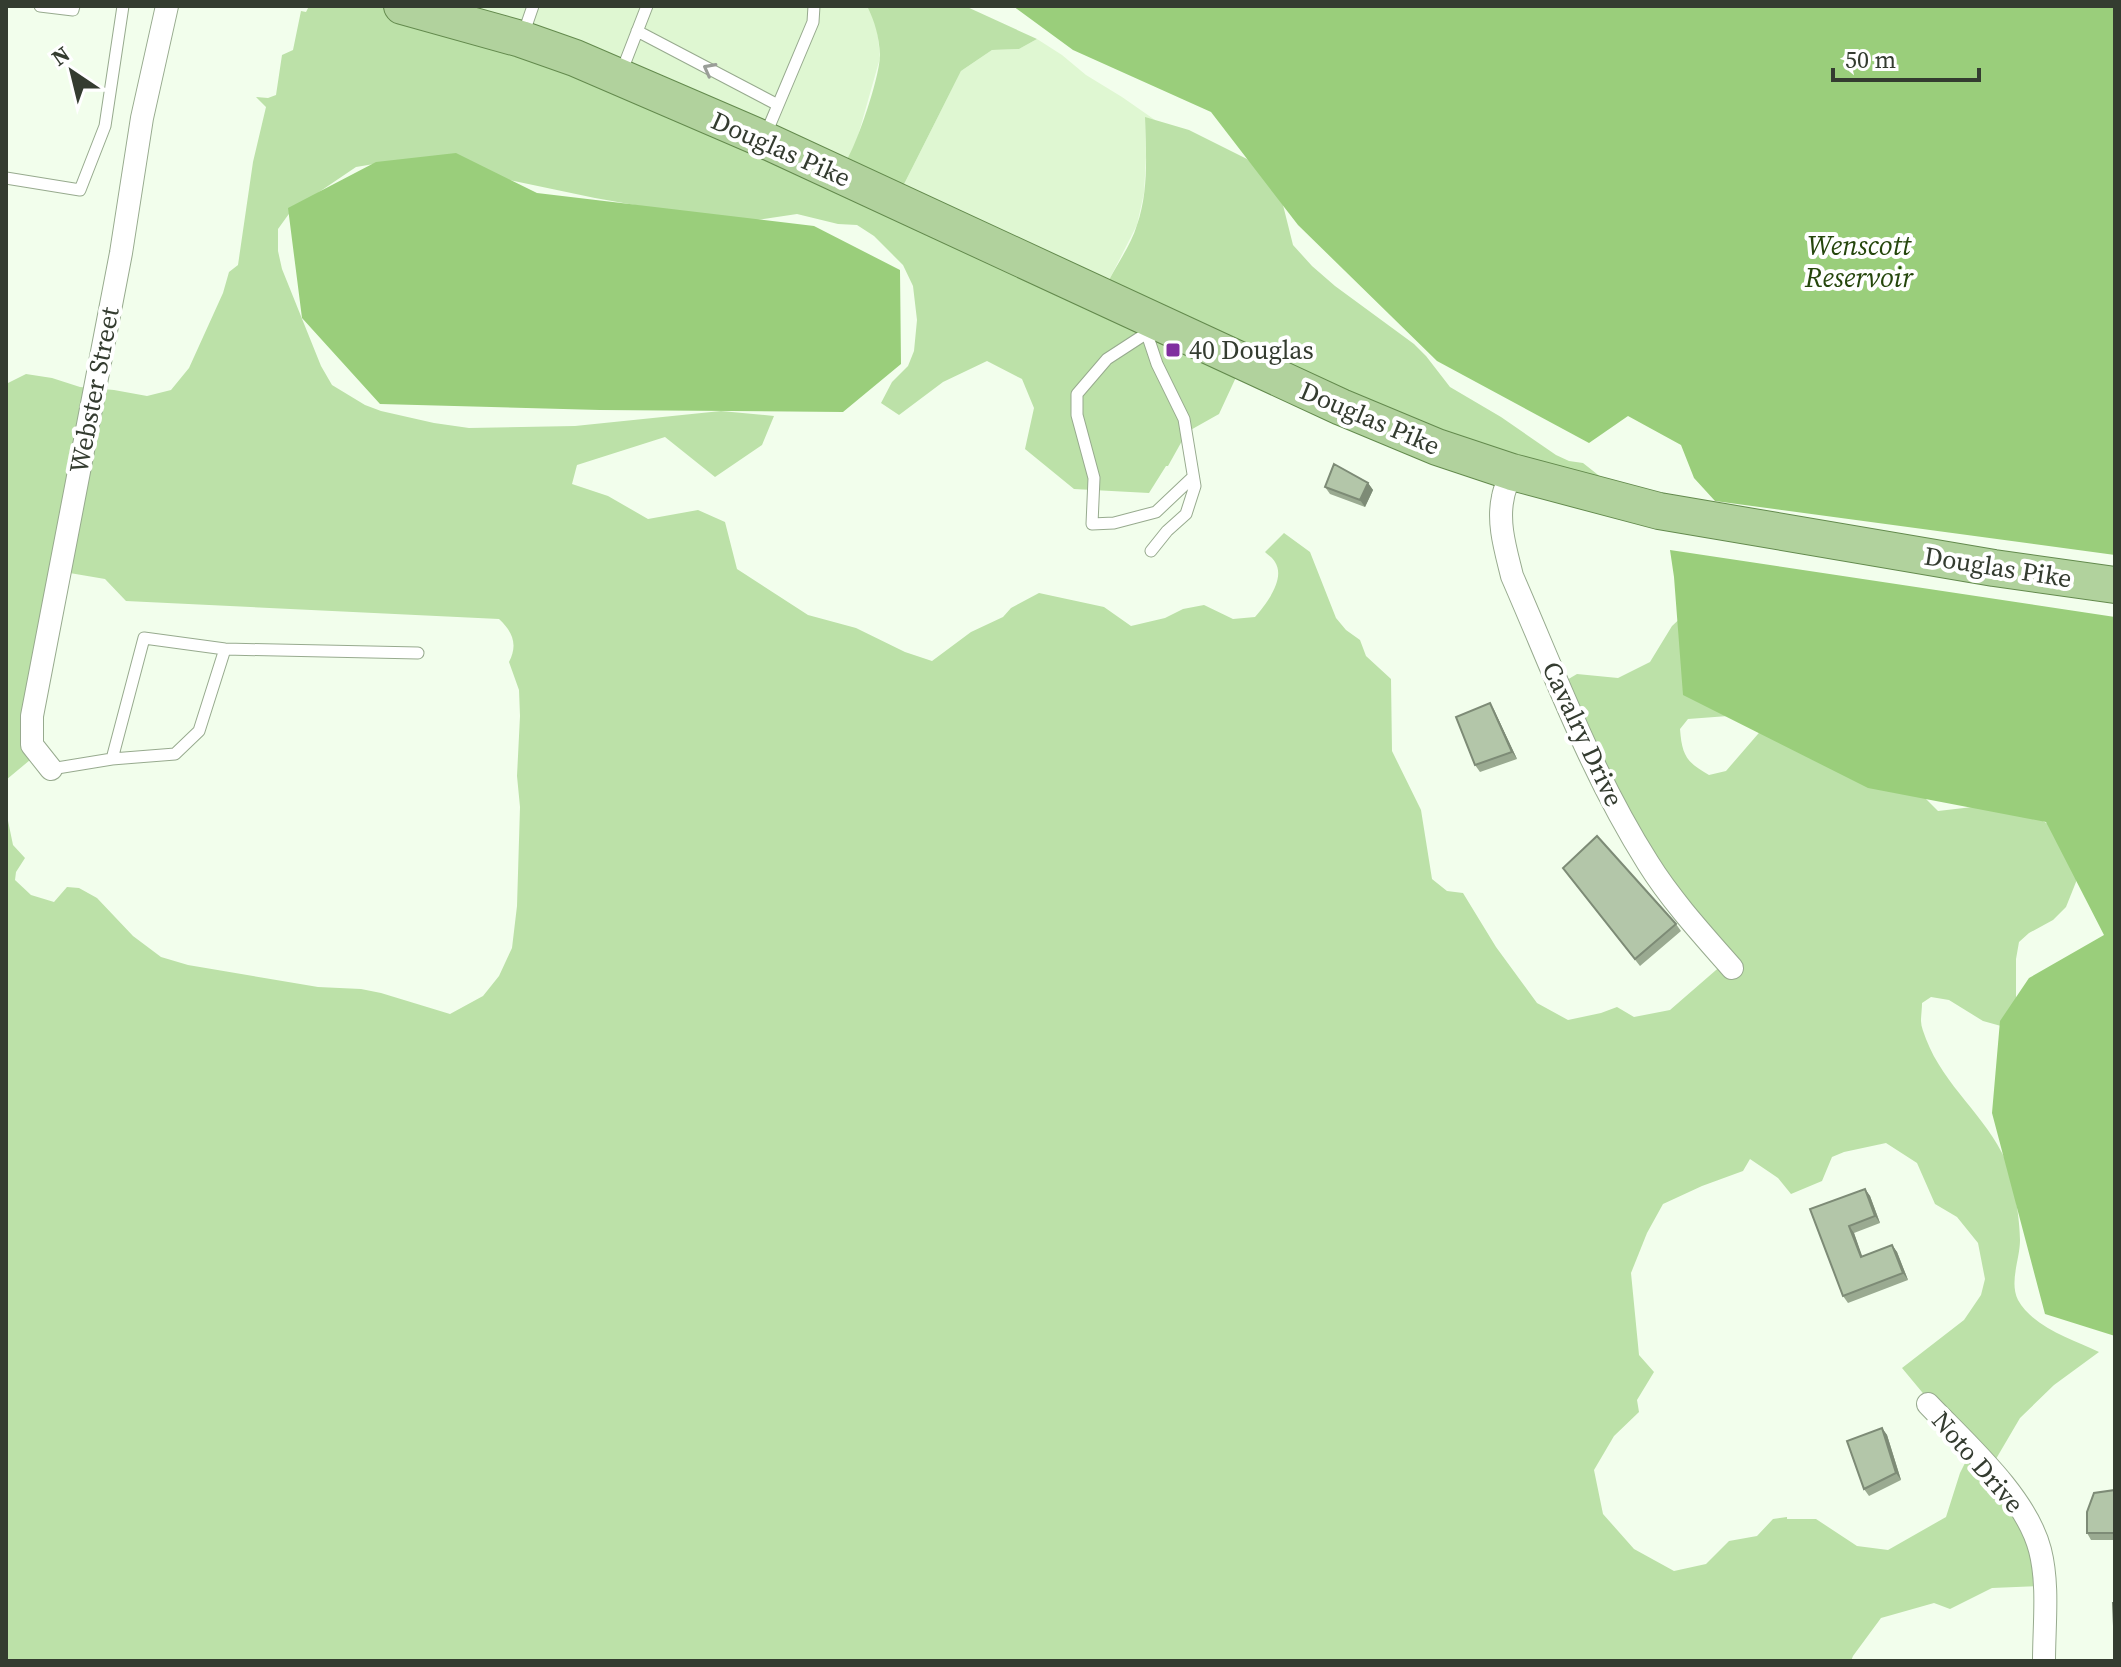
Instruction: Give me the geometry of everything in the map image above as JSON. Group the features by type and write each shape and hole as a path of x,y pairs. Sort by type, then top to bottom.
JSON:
{"main road":[{"name":"Douglas Pike","path":"406,6 527,22 575,58 763,140 1144,324 1437,447 1512,472 1659,511 2115,585"}],"street":[{"name":"Webster Street","path":"51,769 32,745 32,716 121,253 142,118 167,6"},
{"name":"Cavalry Drive","path":"1512,472 1501,509 1501,526 1512,576 1571,713 1614,804 1648,864 1732,968"},
{"name":"Noto Drive","path":"1928,1404 2003,1485 2025,1513 2034,1531 2041,1553 2044,1581 2044,1661"}],"lane":[{"path":"40,6 73,10 74,6"},
{"path":"6,178 80,190 105,126 123,6"},
{"path":"763,140 813,22 814,6"},
{"path":"619,77 637,31 641,8"},
{"path":"637,31 778,105"},
{"path":"1151,551 1186,514 1195,486 1184,419 1157,364 1144,324 1107,359 1077,394 1077,415 1094,478 1092,524 1114,523 1156,512 1193,477"},
{"path":"112,759 144,638 225,649 418,653"},
{"path":"51,769 112,759 175,754 199,731 225,649"}],"shaded area":[{"path":"309,6 388,6 845,163 861,126 879,65 878,35 867,6 965,6 1037,39 1019,49 992,50 961,71 894,204 1108,282 1131,240 1141,212 1146,171 1145,117 1189,130 1247,159 1262,172 1283,205 1293,245 1312,266 1414,344 1450,387 1556,455 1583,463 1621,493 1238,373 1219,414 1187,432 1149,493 1074,489 1025,449 1034,408 1022,379 987,361 943,382 899,415 881,403 892,382 908,366 914,351 917,320 913,286 903,265 874,236 857,225 838,224 797,214 737,223 467,171 374,164 356,167 291,211 278,229 278,251 282,269 321,366 332,385 381,411 469,428 575,426 721,411 774,416 762,445 715,477 665,437 577,465 572,484 608,496 648,519 698,510 725,522 737,569 808,615 856,628 905,652 932,661 971,632 1003,617 1011,608 1039,593 1104,607 1131,626 1204,605 1233,619 1255,617 1273,591 1278,576 1275,562 1265,552 1284,533 1310,552 1336,618 1360,640 1366,656 1391,679 1392,751 1421,810 1432,879 1447,891 1463,893 1496,947 1537,1003 1568,1020 1617,1007 1634,1017 1670,1010 1723,964 1666,902 1555,687 1577,674 1618,678 1650,662 1672,626 1687,612 1728,716 1688,719 1680,729 1687,757 1709,775 1726,771 1777,712 1919,792 1938,811 1990,805 2036,817 2055,828 2078,877 2066,907 2053,920 2019,942 2016,1002 2001,1026 1983,1021 1949,1000 1931,997 1922,1003 1921,1021 1926,1039 1943,1072 1988,1130 2009,1169 2020,1232 2015,1278 2018,1300 2044,1325 2099,1352 2054,1385 2020,1418 1993,1464 2019,1508 2039,1586 1992,1588 1950,1609 1934,1603 1881,1618 1851,1661 6,1661 6,811 13,845 25,858 16,872 15,880 31,895 54,902 67,887 79,888 97,898 133,936 161,957 188,965 318,987 361,989 450,1014 483,996 499,976 512,948 517,906 520,807 517,776 519,690 509,662 513,639 499,619 126,601 105,579 58,571 36,755 6,780 6,384 26,374 80,387 147,396 171,390 189,368 223,293 229,272 238,265 253,162 266,107 256,97 276,95 282,55 293,50 301,11 306,12","holes":["1886,1143 1917,1163 1935,1204 1957,1217 1978,1243 1985,1279 1981,1295 1964,1320 1902,1368 1971,1451 1960,1473 1946,1517 1888,1550 1857,1546 1816,1519 1787,1517 1773,1519 1757,1536 1729,1541 1706,1564 1674,1571 1634,1549 1603,1514 1594,1470 1614,1436 1639,1412 1637,1400 1654,1372 1639,1355 1631,1273 1663,1204 1743,1171 1750,1159 1778,1178 1791,1194 1822,1181 1832,1157 1844,1152"]},
{"path":"415,6 867,6 877,26 880,58 854,150 845,163"},
{"path":"1037,39 1155,120 1145,118 1144,193 1137,225 1108,282 894,204 961,71 992,50 1019,49"}],"water":[{"name":"Wenscott Reservoir","path":"1013,6 2115,6 2115,555 1715,501 1694,478 1681,445 1628,416 1589,443 1437,361 1298,225 1211,112 1073,50"},
{"path":"456,153 537,193 814,226 900,270 901,364 843,412 380,404 302,318 288,208 376,162"},
{"path":"1670,550 2115,617 2115,1336 2045,1314 1992,1113 2000,1021 2029,978 2104,935 2046,822 1868,788 1683,695"}],"building":[{"path":"1334,464 1368,483 1360,500 1325,487"},
{"path":"1490,703 1512,752 1475,765 1456,717"},
{"path":"1597,836 1676,924 1635,959 1563,868"},
{"path":"1865,1189 1875,1216 1849,1226 1861,1257 1892,1245 1903,1273 1843,1296 1810,1209"},
{"path":"1882,1428 1896,1473 1864,1489 1847,1441"},
{"path":"2115,1490 2115,1533 2087,1533 2087,1512 2094,1493"},
{"path":"2113,1603 2115,1603 2115,1649"}],"place":[{"name":"40 Douglas","path":"1173,350"}]}
